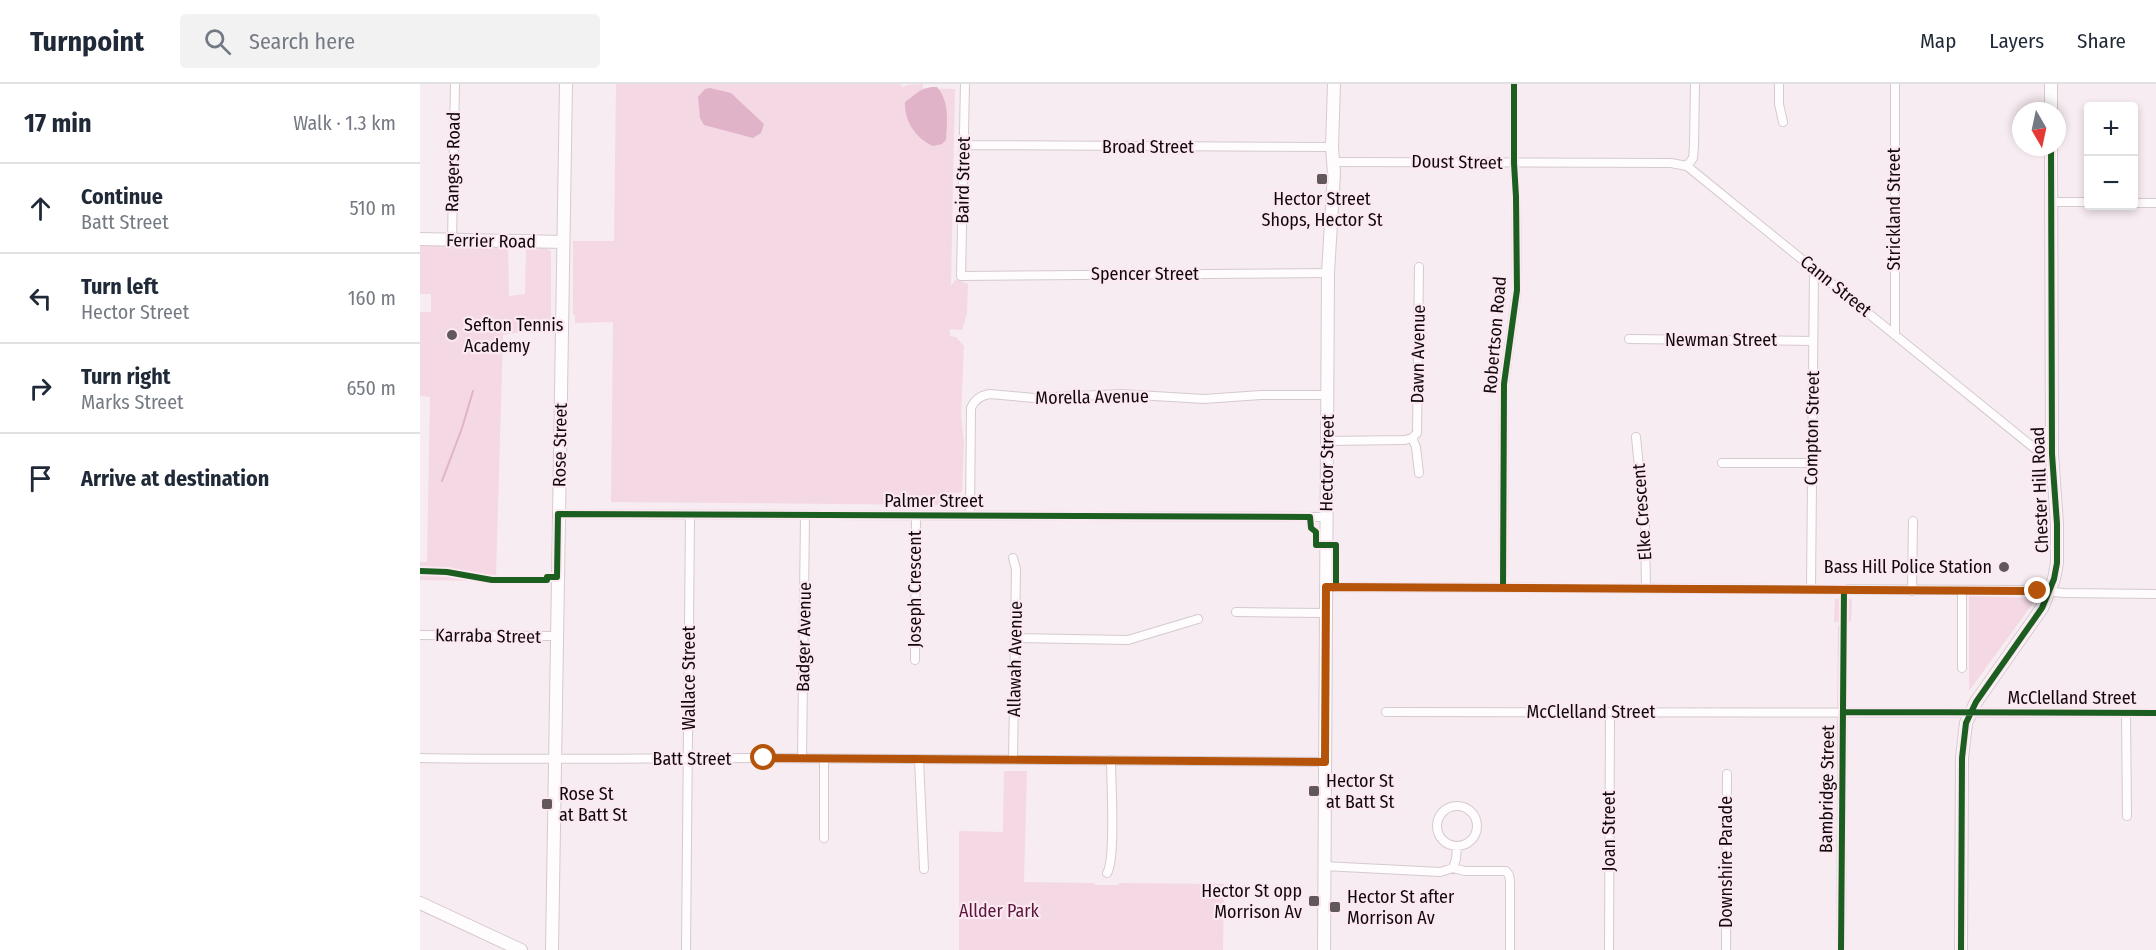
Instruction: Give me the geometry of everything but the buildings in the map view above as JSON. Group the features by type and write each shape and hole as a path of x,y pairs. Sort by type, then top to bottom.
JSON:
{"street":[{"name":"Rangers Road","path":"452,240 454,84"},
{"name":"Rose Street","path":"552,950 566,84"},
{"name":"Baird Street","path":"961,276 965,84"},
{"name":"Hector Street","path":"1324,950 1328,273 1334,162 1332,147 1334,84"},
{"path":"1514,84 1514,163"},
{"path":"1687,166 1693,158 1695,84"},
{"path":"1779,84 1779,104 1783,122"},
{"name":"Strickland Street","path":"1895,84 1895,335"},
{"path":"2051,84 2051,102"},
{"name":"Broad Street","path":"963,145 1332,147"},
{"name":"Chester Hill Road","path":"1961,950 1964,733 1970,712 1982,692 2030,626 2049,593 2057,563 2052,454 2051,156"},
{"name":"Doust Street","path":"1334,162 1671,163 1687,166"},
{"name":"Cann Street","path":"1687,166 2034,448 2052,454"},
{"name":"Robertson Road","path":"1503,588 1504,384 1517,290 1516,197"},
{"path":"2051,202 2084,202"},
{"path":"2138,203 2156,203"},
{"name":"Ferrier Road","path":"420,239 563,242"},
{"name":"Dawn Avenue","path":"1419,267 1417,429 1412,438 1416,447 1419,473"},
{"name":"Compton Street","path":"1811,589 1814,268"},
{"name":"Spencer Street","path":"961,276 1328,273"},
{"name":"Newman Street","path":"1629,339 1813,341"},
{"name":"Morella Avenue","path":"970,516 971,408 982,396 990,394 1047,398 1121,394 1204,399 1261,395 1327,395"},
{"name":"Elke Crescent","path":"1636,436 1646,527 1646,588"},
{"path":"1327,441 1412,438"},
{"path":"1722,463 1812,463"},
{"name":"Palmer Street","path":"558,514 1326,517"},
{"name":"Wallace Street","path":"686,950 690,515"},
{"name":"Badger Avenue","path":"802,759 805,516"},
{"name":"Joseph Crescent","path":"915,660 916,517"},
{"path":"1912,591 1913,521"},
{"name":"Allawah Avenue","path":"1013,558 1016,569 1014,759"},
{"path":"1326,587 2031,590 2049,593 2156,594"},
{"path":"1962,590 1962,668"},
{"path":"1236,612 1326,613"},
{"path":"1015,638 1128,640 1198,619"},
{"name":"Bambridge Street","path":"1841,950 1843,628"},
{"name":"Karraba Street","path":"420,635 556,636"},
{"name":"McClelland Street","path":"1386,712 2156,713"},
{"name":"Joan Street","path":"1609,950 1610,712"},
{"path":"2126,713 2127,816"},
{"name":"Batt Street","path":"420,759 1014,759 1325,762"},
{"path":"824,759 824,838"},
{"path":"919,759 924,869"},
{"path":"1107,873 1110,868 1111,843 1111,760"},
{"name":"Downshire Parade","path":"1726,950 1727,774"},
{"path":"1457,806 1466,808 1473,814 1477,826 1473,839 1456,846 1441,839 1436,826 1438,817 1444,810 1457,806"},
{"path":"1453,868 1456,860 1456,846"},
{"path":"1324,866 1440,872 1453,868 1465,871 1503,870 1508,873 1510,881 1510,950"},
{"path":"420,903 521,950"}],"green space":[{"path":"616,84 900,84 903,87 923,84 923,88 955,89 951,286 956,279 968,284 967,314 962,330 950,329 950,336 956,337 964,346 961,415 964,443 962,492 952,494 949,505 611,502 613,322 575,323 575,315 573,315 573,241 614,241"},
{"path":"420,246 508,246 509,296 525,294 526,247 545,248 551,251 551,327 503,335 496,577 546,579 546,582 420,580 420,562 427,562 430,397 420,396 420,312 431,312 431,294 420,294"},
{"path":"1969,596 2037,598 1969,691"},
{"path":"1835,599 1852,599 1851,622 1834,622"},
{"name":"Allder Park","path":"1004,771 1027,771 1024,882 1093,883 1096,885 1120,883 1224,884 1223,950 959,950 959,831 1003,832"}],"shaded area":[{"path":"937,87 944,99 947,119 946,140 942,144 933,146 912,128 905,109 905,102 921,90"},
{"path":"705,89 731,93 764,124 761,133 753,138 704,125 700,118 698,97"}],"waterway":[{"path":"442,481 473,391"}],"cycle path":[{"path":"1503,588 1504,384 1517,290 1514,84"},
{"path":"1961,950 1962,758 1966,723 1976,702 2042,608 2054,579 2057,563 2052,454 2051,156"},
{"path":"420,571 447,572 492,580 547,580 547,577 557,577 558,514 1310,517 1311,528 1316,532 1316,545 1336,545 1336,587 1844,589 1841,950"},
{"path":"1844,712 2156,713"}],"place":[{"name":"Hector Street Shops, Hector St","path":"1322,179"},
{"name":"Sefton Tennis Academy","path":"452,335"},
{"name":"Bass Hill Police Station","path":"2004,567"},
{"name":"Hector St at Batt St","path":"1314,791"},
{"name":"Rose St at Batt St","path":"547,804"},
{"name":"Hector St opp Morrison Av","path":"1314,901"},
{"name":"Hector St after Morrison Av","path":"1335,907"}],"route":[{"path":"764,758 1325,762 1326,587 2038,591"}]}
